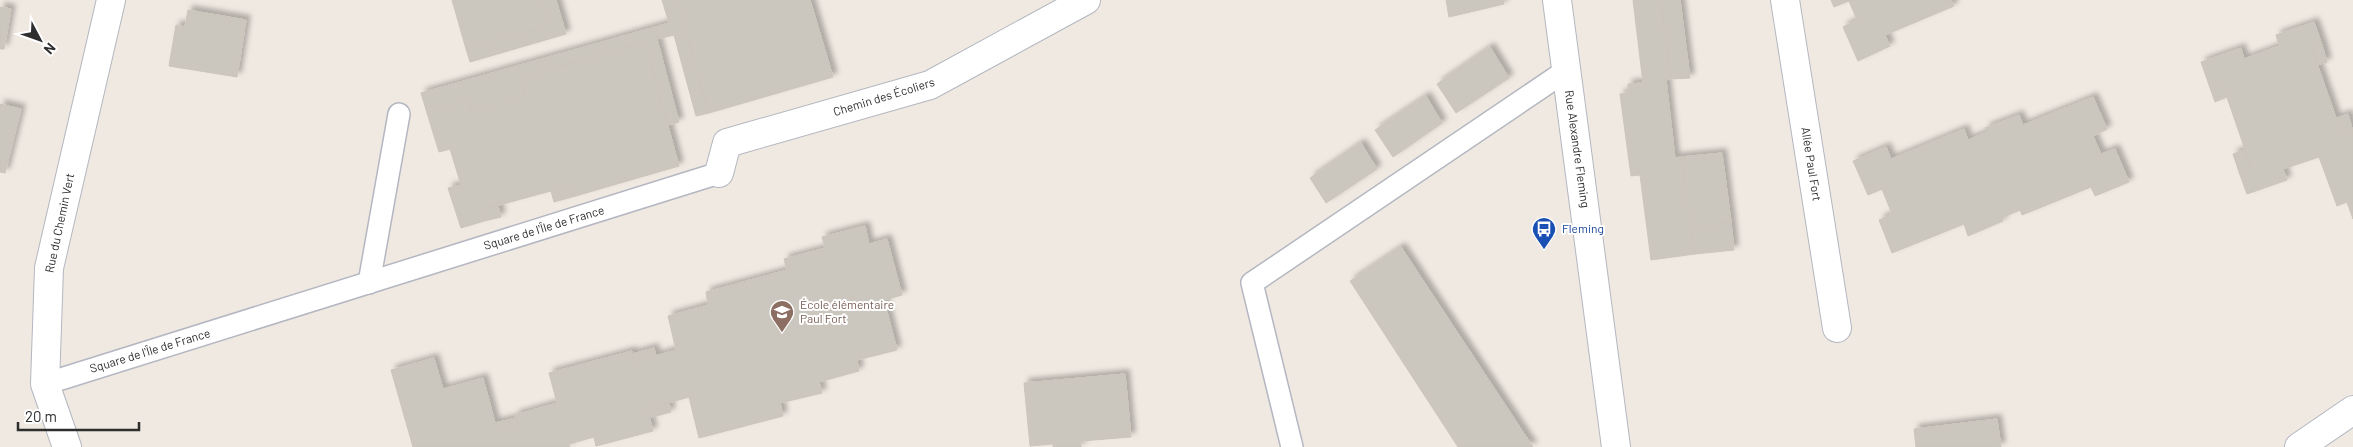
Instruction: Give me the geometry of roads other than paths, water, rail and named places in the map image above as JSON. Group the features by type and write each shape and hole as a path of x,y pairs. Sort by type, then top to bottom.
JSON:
{"street":[{"name":"Rue du Chemin Vert","path":"67,447 45,384 49,268 111,0"},
{"name":"Chemin des Écoliers","path":"719,174 727,143 930,85 1086,0"},
{"name":"Rue Alexandre Fleming","path":"1558,0 1616,447"},
{"name":"Allée Paul Fort","path":"1785,0 1837,328"},
{"path":"2299,447 2353,410"}],"lane":[{"path":"1292,447 1252,283 1567,70"},
{"path":"369,283 399,114"},
{"name":"Square de l'Île de France","path":"45,384 719,174"}],"place":[{"name":"Fleming","path":"1544,250"},
{"name":"École élémentaire Paul Fort","path":"782,333"}]}
